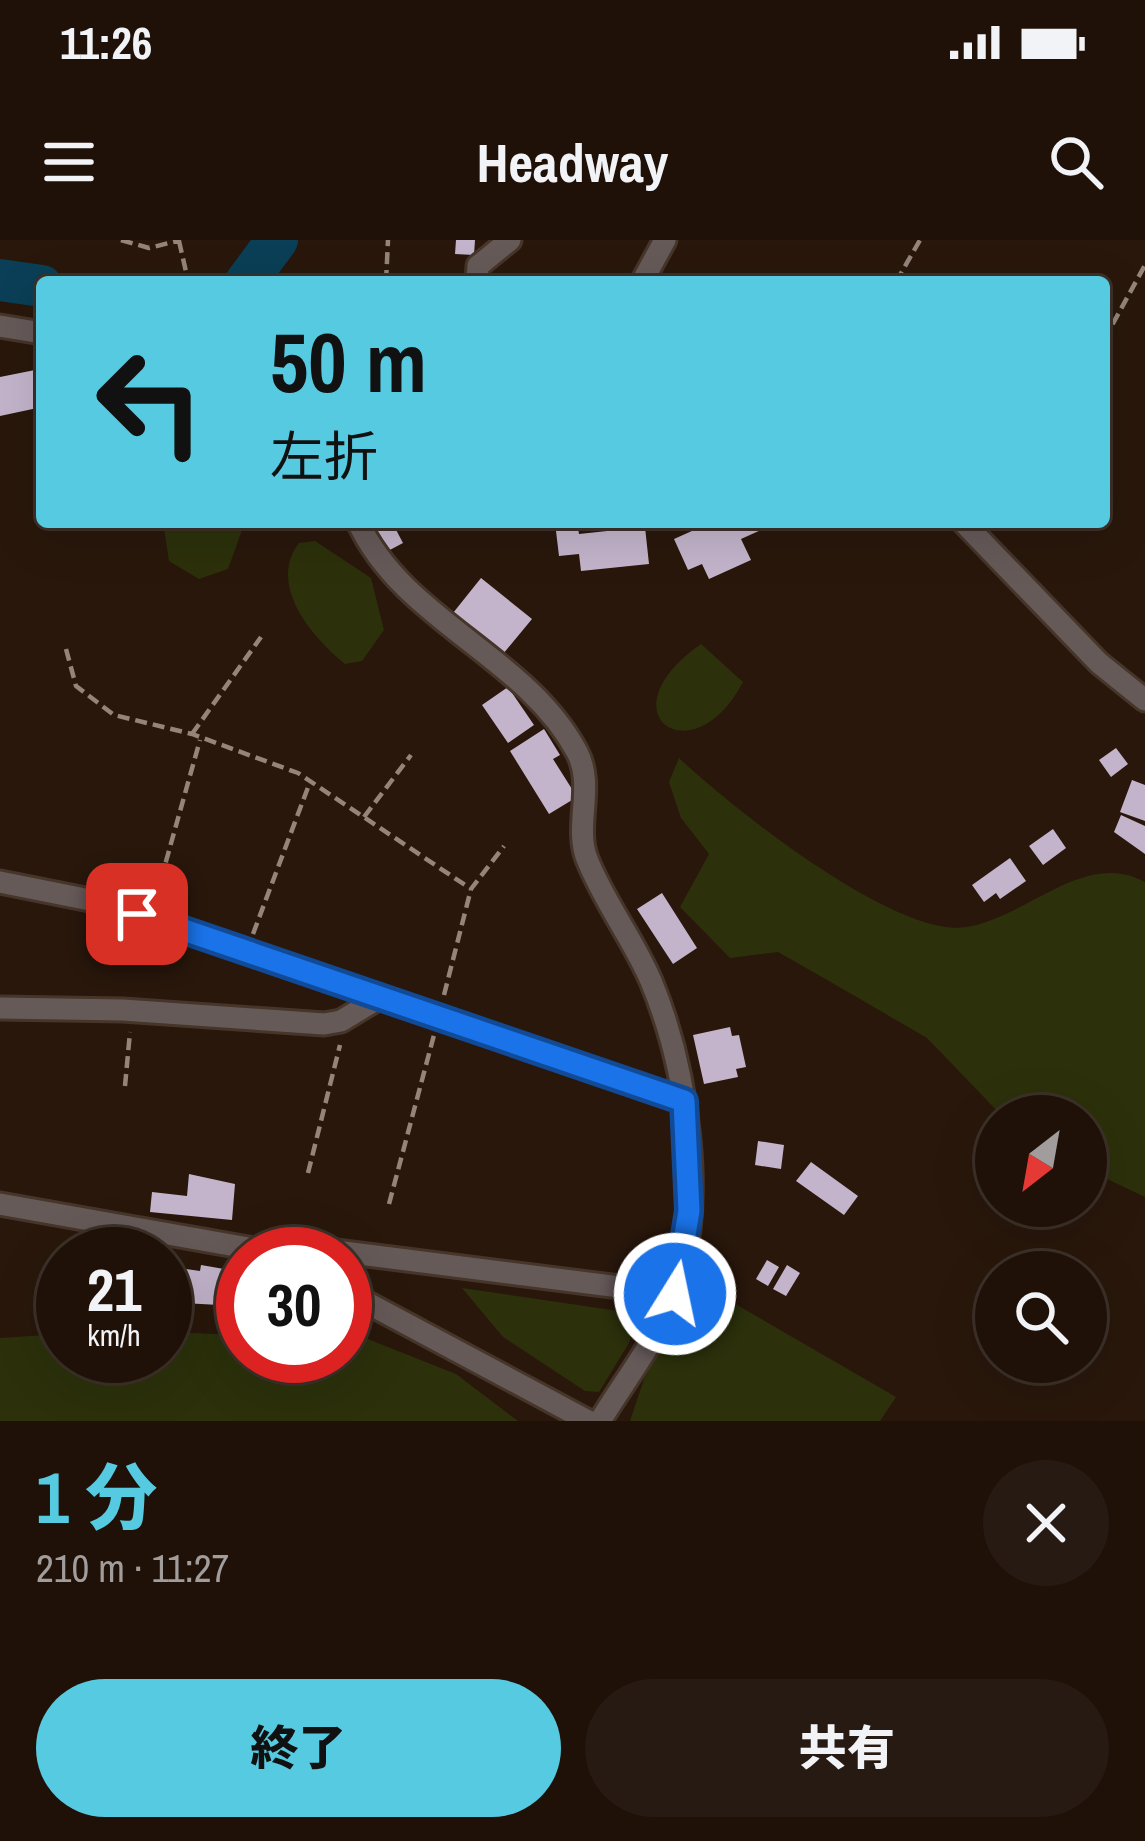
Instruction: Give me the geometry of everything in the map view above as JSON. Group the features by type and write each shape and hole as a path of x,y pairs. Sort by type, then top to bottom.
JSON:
{"street":[{"path":"477,276 478,266 510,240"},
{"path":"645,276 665,240"},
{"path":"0,326 36,332"},
{"path":"361,528 373,555 400,584 506,671 578,753 585,788 583,848 650,977 676,1050 684,1101 689,1211 675,1294 600,1421"},
{"path":"969,528 1099,663 1145,700"},
{"path":"0,882 105,903 684,1101"},
{"path":"0,1008 324,1024 341,1022 379,998"},
{"path":"0,1204 216,1243"},
{"path":"372,1256 675,1294"},
{"path":"372,1306 587,1421"}],"path":[{"path":"122,240 149,248 180,241 188,276"},
{"path":"386,276 388,240"},
{"path":"899,276 920,240"},
{"path":"1110,329 1145,265"},
{"path":"192,734 261,638"},
{"path":"66,650 76,686 114,715 192,734 310,782 471,889"},
{"path":"154,902 201,738"},
{"path":"364,817 411,755"},
{"path":"253,934 310,782"},
{"path":"442,1001 471,889 504,846"},
{"path":"125,1086 130,1020"},
{"path":"389,1204 436,1029"},
{"path":"308,1173 342,1034"}],"green space":[{"path":"164,528 243,528 228,569 199,579 169,561"},
{"path":"315,541 371,578 384,630 362,661 345,664 332,653 308,625 291,593 290,559 299,543"},
{"path":"701,644 743,682 723,711 701,726 681,731 666,725 657,712 658,693 672,670"},
{"path":"679,758 816,865 899,912 936,925 967,927 990,921 1056,888 1100,874 1122,874 1145,882 1145,1197 1107,1179 1107,1095 982,1095 927,1038 778,952 730,958 680,907 709,854 681,818 669,782"},
{"path":"699,1283 896,1397 880,1421 630,1421 644,1379"},
{"path":"462,1288 639,1314 629,1343 599,1392 585,1391 503,1337"},
{"path":"192,1333 216,1334 216,1383 372,1383 372,1341 456,1374 518,1421 0,1421 0,1338 36,1336 36,1383 192,1383"}],"building":[{"path":"456,240 475,240 474,255 455,254"},
{"path":"35,370 36,408 0,416 0,377"},
{"path":"374,528 395,528 403,543 386,552"},
{"path":"578,528 579,534 645,528 649,564 581,571 579,554 559,556 556,531"},
{"path":"699,528 761,530 741,539 751,560 709,579 702,564 688,570 674,539"},
{"path":"481,578 532,619 503,654 453,613"},
{"path":"508,687 534,725 508,743 482,705"},
{"path":"544,729 560,755 553,759 577,797 549,814 510,751"},
{"path":"1116,748 1128,764 1111,777 1099,760"},
{"path":"1132,780 1145,785 1145,821 1120,812"},
{"path":"1121,815 1145,826 1145,854 1114,832"},
{"path":"1053,829 1066,848 1043,865 1029,846"},
{"path":"1010,858 1026,881 1000,899 996,893 984,902 972,885"},
{"path":"662,893 697,948 673,964 637,909"},
{"path":"730,1027 732,1036 739,1035 746,1067 736,1069 738,1077 704,1084 693,1035"},
{"path":"758,1141 784,1145 781,1169 755,1165"},
{"path":"811,1162 858,1196 844,1215 796,1181"},
{"path":"189,1174 235,1184 232,1220 150,1212 152,1192 187,1196"},
{"path":"767,1260 779,1267 768,1286 756,1279"},
{"path":"201,1265 216,1268 216,1305 192,1304 192,1270 200,1271"},
{"path":"787,1265 800,1273 786,1296 773,1289"}],"waterway":[{"path":"250,276 277,240"},
{"path":"0,280 36,285"}],"route":[{"path":"137,914 684,1101 689,1211 675,1294"}]}
